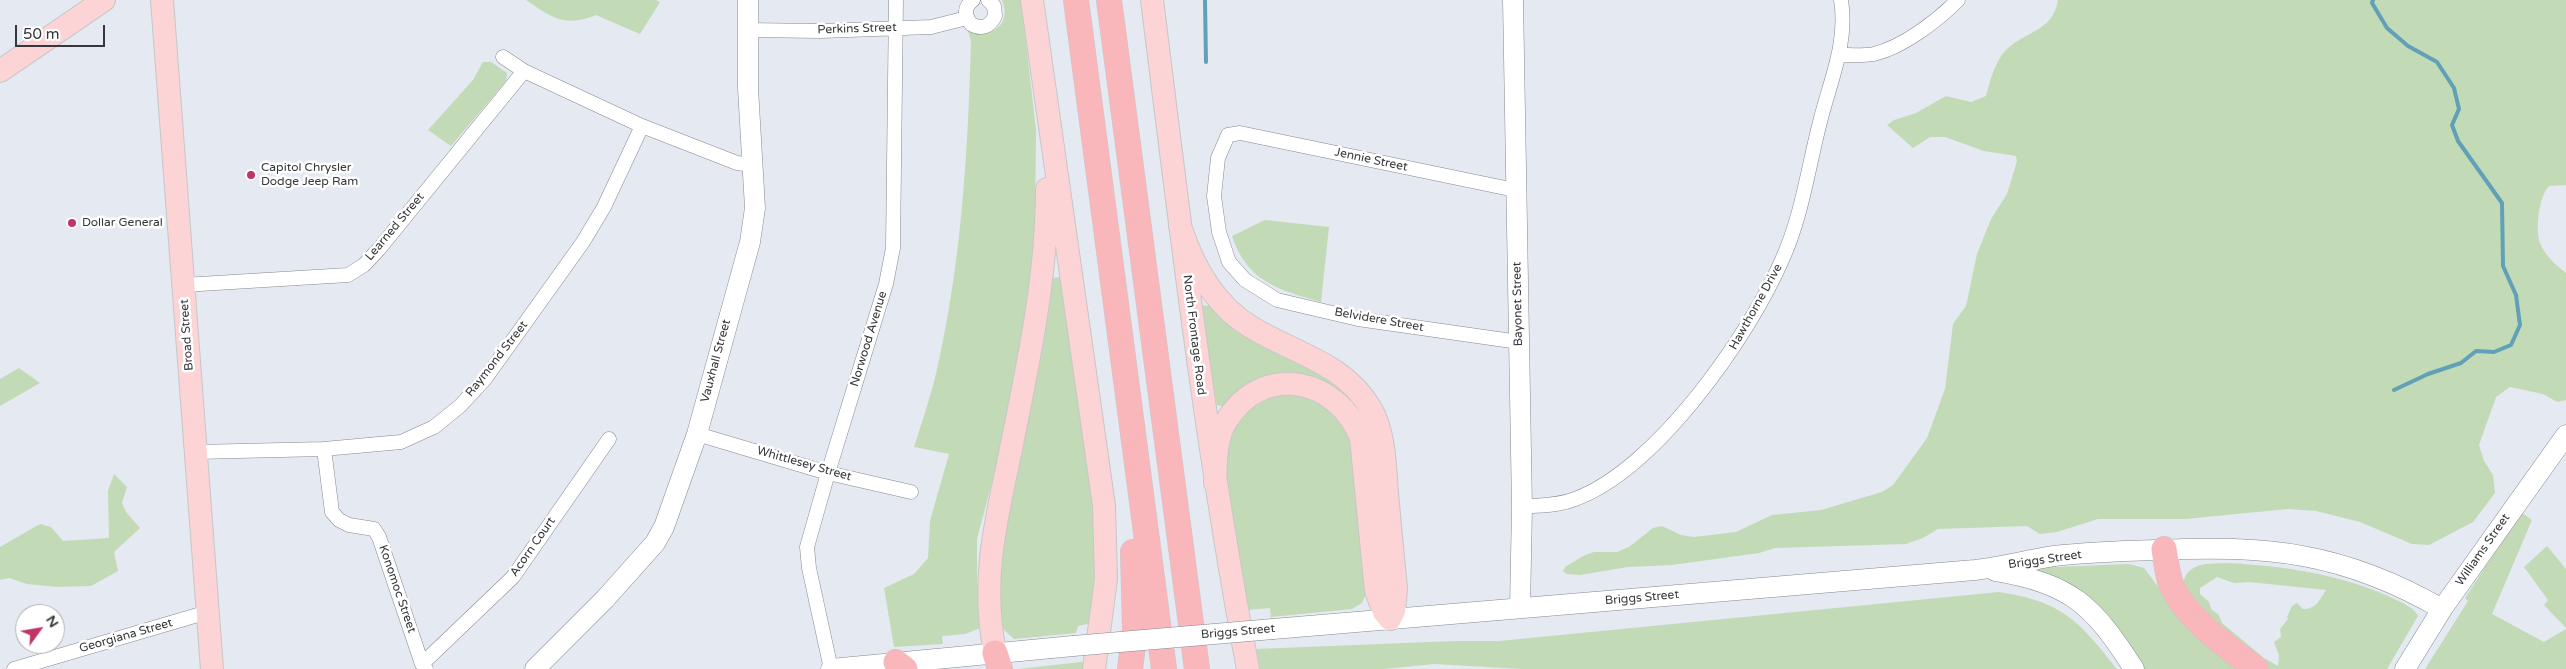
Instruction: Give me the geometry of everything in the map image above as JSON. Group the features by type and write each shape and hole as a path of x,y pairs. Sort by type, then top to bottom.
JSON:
{"highway":[{"path":"1076,0 1164,669"},
{"path":"1109,0 1198,669"},
{"path":"1130,669 1135,629 1135,578 1130,522 1136,462"},
{"path":"2164,550 2169,578 2183,602 2218,638 2256,669"}],"main road":[{"path":"0,71 104,0"},
{"name":"Broad Street","path":"162,0 212,669"},
{"path":"1032,0 1104,506 1106,579 1094,669"},
{"name":"North Frontage Road","path":"1152,0 1215,483 1248,669"},
{"path":"998,661 989,616 990,558 1030,354 1046,250 1046,181 1042,78"},
{"path":"1180,226 1198,269 1211,290 1236,317 1273,340 1342,375 1362,396 1372,410 1379,430 1383,452 1396,589 1394,611 1390,619 1384,612 1376,591 1360,438 1347,412 1332,398 1311,387 1287,384 1273,386 1250,397 1231,414 1223,426 1216,456 1215,483"}],"street":[{"name":"Vauxhall Street","path":"535,669 605,599 655,543 664,528 697,434 750,242 755,208 746,30 748,0"},
{"name":"Norwood Avenue","path":"831,669 809,568 807,547 886,284 893,248 896,0"},
{"path":"972,0 966,10 967,18 975,26 990,24 995,16 995,11 988,0"},
{"name":"Bayonet Street","path":"1513,0 1522,507 1520,608"},
{"name":"Hawthorne Drive","path":"1522,507 1577,499 1626,468 1682,413 1732,351 1762,302 1783,259 1798,215 1827,93 1840,55 1844,21 1841,0"},
{"path":"1840,55 1874,54 1901,42 1939,19 1958,0"},
{"name":"Perkins Street","path":"746,30 820,31 931,27 967,18"},
{"path":"503,57 524,71 642,126 737,163 753,165"},
{"name":"Learned Street","path":"183,285 348,275 364,265 524,71"},
{"name":"Raymond Street","path":"196,452 324,449 401,442 434,428 460,406 485,378 583,242 604,207 642,126"},
{"name":"Jennie Street","path":"1228,136 1240,133 1515,190"},
{"name":"Belvidere Street","path":"1228,136 1218,158 1214,196 1219,232 1229,262 1245,280 1277,300 1358,319 1519,342"},
{"name":"Whittlesey Street","path":"697,434 828,473 911,492"},
{"name":"Williams Street","path":"2405,669 2442,609 2566,435"},
{"name":"Acorn Court","path":"424,666 513,577 609,438"},
{"name":"Konomoc Street","path":"324,449 332,512 339,520 349,525 374,530 379,537 424,666"},
{"name":"Briggs Street","path":"831,669 998,661 1073,646 1984,569 2060,556 2164,550 2261,549 2314,557 2389,582 2442,609"},
{"path":"1984,569 2030,578 2070,594 2099,618 2134,669"},
{"name":"Georgiana Street","path":"14,669 208,612"}],"green space":[{"path":"526,0 656,0 660,2 640,34 596,15 575,21 558,19"},
{"path":"1002,0 1021,0 1036,129 1035,237 1025,336 1004,437 977,539 977,580 981,625 978,629 965,634 942,636 943,644 894,647 884,588 914,574 928,558 930,521 949,454 914,447 937,371 953,281 966,161 971,41 968,31 984,33 997,28 1002,23 1004,17"},
{"path":"2058,0 2566,0 2566,185 2549,186 2540,205 2538,230 2540,243 2545,252 2566,273 2566,400 2557,402 2543,394 2510,387 2496,397 2479,445 2484,461 2493,475 2495,493 2473,522 2429,545 2412,544 2360,522 2316,511 2288,509 2185,519 2098,519 2057,532 2040,534 2027,526 1938,529 1923,538 1906,544 1775,548 1759,553 1672,565 1628,567 1580,575 1567,574 1563,571 1565,567 1585,555 1594,552 1617,552 1629,547 1653,528 1662,526 1681,535 1694,537 1736,532 1772,515 1821,510 1882,492 1893,485 1927,438 1945,389 1953,324 1966,306 1977,254 1991,219 2007,194 2017,161 2016,156 1984,151 1945,137 1930,137 1913,148 1887,125 1894,120 1916,113 1946,96 1971,102 1986,96 1993,72 2002,55 2013,44 2044,25 2055,11"},
{"path":"483,62 491,62 507,73 506,81 451,146 428,130 473,80"},
{"path":"1265,220 1329,227 1321,302 1291,293 1266,282 1246,264 1238,252 1232,236"},
{"path":"1062,277 1094,478 1097,622 1078,626 1076,633 1014,639 1003,629 1001,616 1001,552 1051,278"},
{"path":"1211,303 1341,384 1369,423 1318,383 1228,408 1217,405 1211,380 1202,305 1207,306"},
{"path":"19,368 40,383 0,406 0,379"},
{"path":"1285,393 1317,398 1351,434 1368,590 1362,603 1352,609 1271,617 1270,608 1247,610 1225,478 1227,435 1251,404"},
{"path":"114,474 127,487 122,503 126,512 140,528 114,552 118,571 91,586 57,587 27,584 9,578 0,580 0,547 40,524 51,527 63,541 109,538 108,491"},
{"path":"2521,512 2532,520 2492,614 2544,642 2566,629 2566,669 2425,669 2468,601 2465,598"},
{"path":"2547,546 2566,569 2566,628 2544,605 2548,600 2524,567"},
{"path":"2228,563 2270,566 2311,572 2351,582 2410,607 2418,616 2387,669 2269,669 2210,620 2183,584 2189,571 2200,565","holes":["2217,577 2234,583 2249,582 2326,590 2317,604 2311,608 2303,609 2297,603 2292,606 2287,617 2288,619 2280,629 2281,637 2274,642 2279,656 2278,666 2264,658 2222,623 2219,615 2211,609 2209,602 2200,594 2200,588"]},
{"path":"2129,564 2144,568 2174,608 2237,669 2144,669 2122,634 2031,571 2032,568"},
{"path":"1999,592 2039,601 2067,616 2091,638 2117,669 1522,669 1434,664 1384,669 1260,669 1256,649 1499,641"},
{"path":"1090,661 1088,669 1018,669"}],"waterway":[{"path":"1205,0 1206,62"},
{"path":"2373,0 2372,3 2387,28 2408,46 2437,62 2454,88 2459,109 2452,125 2458,141 2502,203 2503,266 2516,295 2520,325 2511,345 2494,352 2476,351 2461,363 2428,374 2394,390"}],"place":[{"name":"Capitol Chrysler Dodge Jeep Ram","path":"251,175"},
{"name":"Dollar General","path":"72,223"}]}
